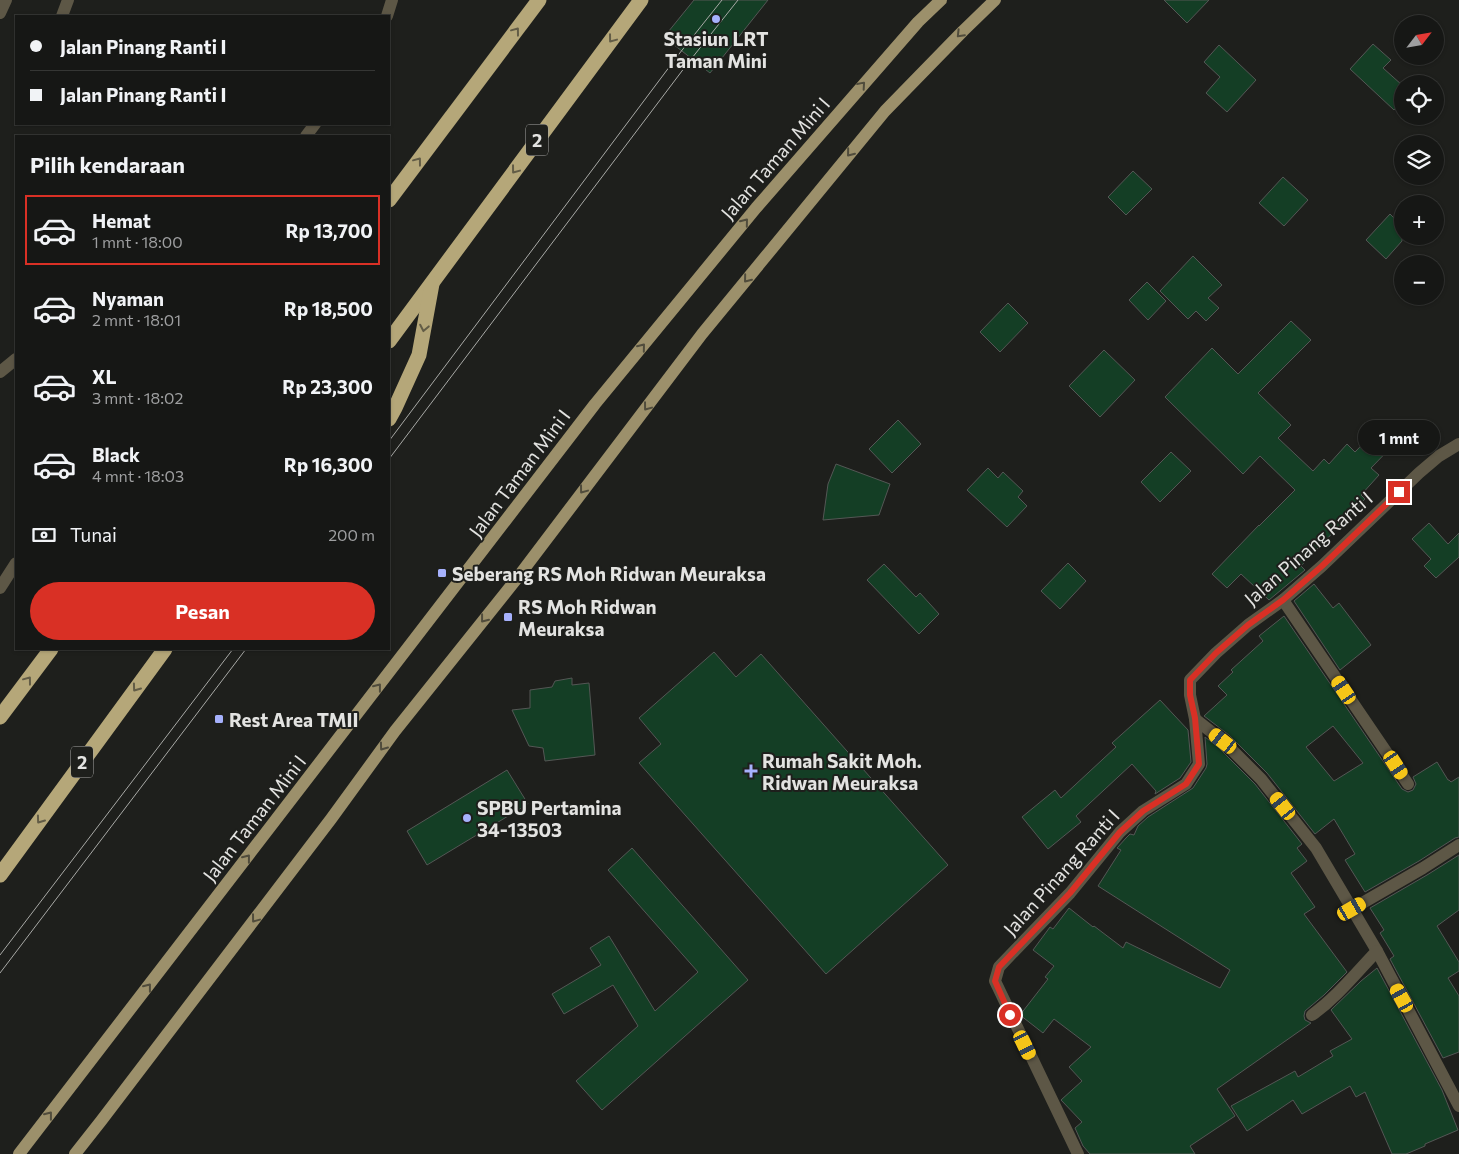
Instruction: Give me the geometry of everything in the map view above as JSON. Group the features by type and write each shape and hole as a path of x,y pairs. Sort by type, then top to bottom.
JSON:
{"highway":[{"path":"390,199 539,0"},
{"name":"2","path":"390,340 641,0"},
{"path":"390,417 418,355 433,280"},
{"path":"0,717 50,650"},
{"name":"2","path":"0,875 164,650"}],"main road":[{"name":"Jalan Taman Mini I","path":"19,1154 590,411 756,208 912,29 942,0"},
{"path":"75,1154 331,820 395,731 518,576 702,334 885,112 962,31 995,0"}],"street":[{"path":"0,12 6,0"},
{"path":"62,15 68,0"},
{"path":"386,15 392,0"},
{"path":"0,372 15,361"},
{"name":"Jalan Pinang Ranti I","path":"1078,1154 995,981 999,967 1070,893 1120,832 1143,811 1186,784 1199,764 1195,718 1190,695 1190,680 1216,653 1248,625 1283,600 1322,566 1413,478 1439,456 1459,444"},
{"path":"0,588 15,565"},
{"path":"1283,600 1408,784"},
{"path":"1195,718 1223,741 1261,778 1316,848 1377,951 1459,1106"},
{"path":"1352,909 1459,845"},
{"path":"1312,1015 1327,1004 1377,951"}],"building":[{"name":"Stasiun LRT Taman Mini","path":"694,0 768,0 710,73 664,37"},
{"path":"1164,0 1209,0 1187,23"},
{"path":"1373,44 1391,60 1383,68 1394,78 1394,110 1350,69"},
{"path":"1219,45 1256,80 1227,112 1206,93 1220,77 1204,62"},
{"path":"1133,171 1152,189 1126,215 1108,197"},
{"path":"1283,177 1308,200 1284,226 1259,203"},
{"path":"1390,214 1394,218 1394,245 1398,245 1386,259 1366,240"},
{"path":"1193,256 1222,285 1208,298 1219,308 1206,321 1196,311 1188,319 1160,291"},
{"path":"1147,282 1166,301 1148,320 1129,300"},
{"path":"1008,303 1028,323 1000,352 980,332"},
{"path":"1291,321 1311,340 1258,393 1291,425 1278,438 1313,471 1324,459 1329,464 1347,444 1355,452 1384,422 1400,438 1371,468 1379,475 1361,495 1365,499 1301,566 1305,570 1269,600 1241,574 1227,588 1212,574 1295,490 1260,456 1243,474 1165,397 1212,348 1238,374"},
{"path":"1104,350 1135,380 1100,417 1069,386"},
{"path":"898,420 921,444 892,473 869,449"},
{"path":"1171,452 1191,471 1160,502 1141,482"},
{"path":"836,464 890,484 879,515 823,520 828,484"},
{"path":"988,468 998,478 1003,472 1023,491 1018,497 1027,506 1007,527 967,490"},
{"path":"1429,523 1448,544 1459,533 1459,557 1436,578 1424,566 1431,559 1412,539"},
{"path":"1068,563 1086,581 1060,609 1041,591"},
{"path":"884,564 916,597 920,593 939,614 919,634 867,580"},
{"path":"1314,584 1333,608 1339,603 1371,645 1340,670 1294,601"},
{"path":"1284,616 1402,789 1408,792 1413,790 1416,784 1413,777 1437,762 1448,780 1451,782 1459,777 1459,837 1365,892 1345,860 1355,854 1334,819 1315,834 1267,773 1229,735 1204,716 1227,695 1218,686 1233,672 1231,670 1263,641 1259,636","holes":["1333,726 1363,763 1334,781 1306,747"]},
{"path":"714,652 736,677 761,654 948,865 826,974 639,763 661,744 639,718"},
{"path":"572,678 572,685 589,683 595,755 545,761 543,748 529,746 512,710 530,708 530,690 552,687 555,681"},
{"path":"1160,700 1188,730 1191,762 1180,778 1155,794 1156,791 1132,764 1076,816 1081,822 1048,849 1022,817 1055,790 1061,798 1116,747 1112,743"},
{"path":"1205,737 1218,747 1255,784 1302,844 1297,848 1307,861 1291,873 1315,907 1304,914 1347,972 1305,1011 1305,1020 1311,1023 1217,1089 1235,1116 1190,1146 1195,1154 1090,1154 1083,1146 1075,1128 1082,1122 1061,1100 1082,1081 1069,1067 1091,1047 1054,1019 1043,1033 1020,1015 1048,979 1045,977 1054,966 1033,950 1050,927 1053,929 1069,908 1123,948 1126,942 1220,988 1230,970 1098,886 1121,850 1117,848 1126,838 1130,834 1134,835 1138,826 1148,817 1193,788 1207,764"},
{"name":"SPBU Pertamina 34-13503","path":"507,770 528,804 427,865 407,831"},
{"path":"632,848 748,980 602,1110 576,1081 638,1026 613,985 564,1014 552,994 601,965 590,948 609,936 655,1011 698,972 608,870"},
{"path":"1459,855 1459,910 1437,926 1459,962 1459,971 1448,978 1459,996 1459,1052 1443,1058 1390,959 1394,956 1380,933 1384,930 1370,908"},
{"path":"1377,968 1442,1090 1458,1130 1406,1154 1392,1154 1365,1092 1356,1097 1350,1086 1302,1114 1293,1100 1247,1131 1231,1106 1295,1071 1298,1077 1333,1056 1330,1051 1352,1039 1331,1010"}],"tram line":[{"path":"390,440 679,54 722,0"},
{"path":"390,458 688,63 738,0"},
{"path":"0,955 232,650"},
{"path":"0,973 245,650"}],"place":[{"name":"Stasiun LRT Taman Mini","path":"716,19"},
{"name":"Seberang RS Moh Ridwan Meuraksa","path":"442,573"},
{"name":"RS Moh Ridwan Meuraksa","path":"508,617"},
{"name":"Rest Area TMII","path":"219,719"},
{"name":"Rumah Sakit Moh. Ridwan Meuraksa","path":"751,771"},
{"name":"SPBU Pertamina 34-13503","path":"467,818"}],"route":[{"path":"1010,1015 995,981 999,967 1070,893 1120,832 1143,811 1186,784 1199,764 1195,718 1190,695 1190,680 1216,653 1248,625 1283,600 1322,566 1399,492"}]}
